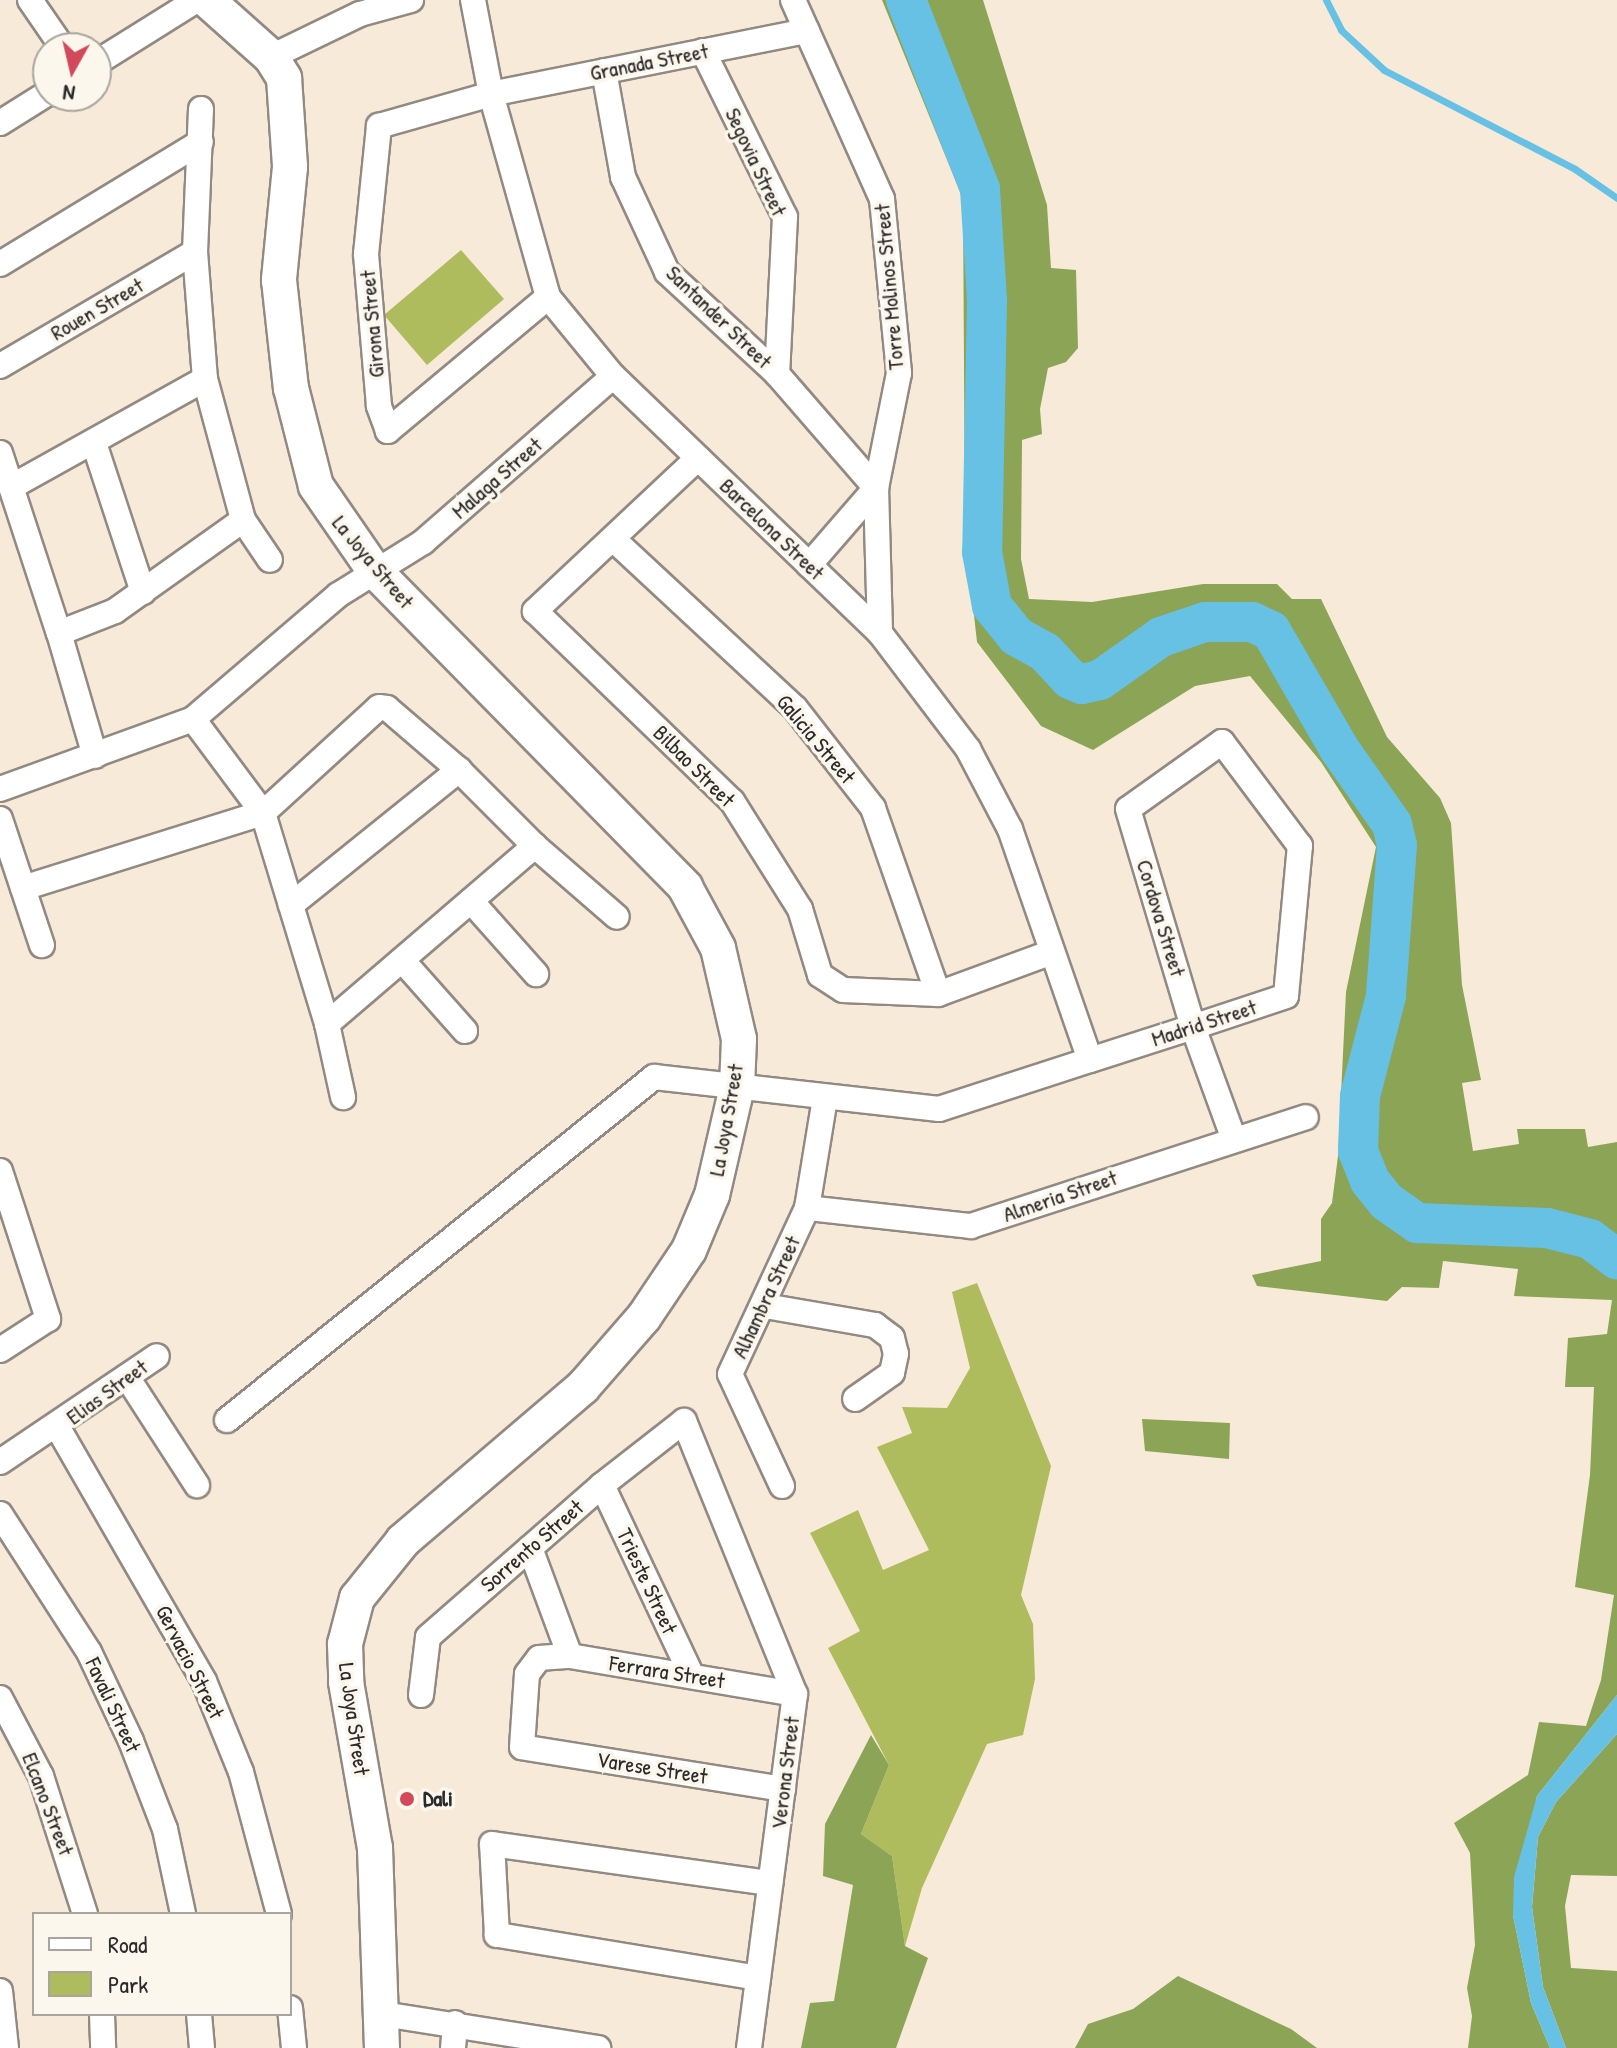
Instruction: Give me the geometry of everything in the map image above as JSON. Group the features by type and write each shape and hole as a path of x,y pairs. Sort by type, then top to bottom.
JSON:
{"street":[{"path":"30,0 52,32"},
{"path":"112,53 197,0"},
{"name":"La Joya Street","path":"207,0 271,57 284,78 289,135 279,280 291,388 316,486 374,570 685,887 718,948 730,988 739,1039 737,1087 712,1195 695,1236 636,1328 583,1387 403,1541 357,1598 345,1644 346,1682 375,1848 382,2048"},
{"path":"271,57 360,14 411,0"},
{"name":"Barcelona Street","path":"473,0 491,94 548,297 613,376 880,633 968,749 1010,829 1090,1060"},
{"name":"Torre Molinos Street","path":"793,0 882,199 899,373 876,488 809,565"},
{"name":"Granada Street","path":"491,94 807,31"},
{"name":"Segovia Street","path":"703,51 785,217 777,374"},
{"name":"Santander Street","path":"604,71 623,177 667,272 777,374 876,488"},
{"name":"Girona Street","path":"491,94 379,126 366,254 379,406 388,431 548,297"},
{"path":"0,123 32,103"},
{"path":"201,109 195,252 205,379 243,520 270,560"},
{"path":"0,264 201,142"},
{"name":"Rouen Street","path":"0,366 195,252"},
{"name":"Malaga Street","path":"0,789 193,719 374,570 423,542 613,376"},
{"path":"11,487 205,379"},
{"path":"94,443 143,592"},
{"path":"0,453 59,633 95,756"},
{"name":"Bilbao Street","path":"698,458 535,611 732,801 800,909 820,975 843,990 938,994 1052,952"},
{"path":"876,488 880,633"},
{"path":"59,633 115,611 243,520"},
{"name":"Galicia Street","path":"613,539 795,708 873,808 938,994"},
{"path":"23,888 263,813 379,707 387,708 459,770 535,846 617,917"},
{"path":"193,719 263,813 327,1024 343,1097"},
{"name":"Madrid Street","path":"227,1420 654,1077 939,1109 1286,996 1300,846 1222,742 1128,809"},
{"path":"291,905 459,770"},
{"name":"Cordova Street","path":"1128,809 1193,1027 1233,1137"},
{"path":"0,819 42,945"},
{"path":"327,1024 535,846"},
{"path":"471,901 536,974"},
{"path":"402,960 465,1031"},
{"name":"Alhambra Street","path":"782,1486 730,1374 765,1306 807,1208 825,1098"},
{"name":"Almeria Street","path":"807,1208 971,1226 1233,1137 1306,1117"},
{"path":"0,1171 48,1319 0,1350"},
{"path":"765,1306 875,1325 892,1338 896,1354 892,1373 855,1399"},
{"name":"Elias Street","path":"0,1462 58,1428 157,1356"},
{"path":"127,1377 197,1485"},
{"name":"Sorrento Street","path":"421,1695 428,1637 602,1485 684,1421"},
{"name":"Verona Street","path":"684,1421 795,1694 749,2048"},
{"name":"Gervacio Street","path":"58,1428 204,1681 241,1772 278,1912"},
{"name":"Trieste Street","path":"602,1485 692,1676"},
{"name":"Favali Street","path":"0,1514 89,1652 131,1741 165,1829 183,1912"},
{"path":"530,1548 570,1656"},
{"name":"Ferrara Street","path":"522,1747 527,1674 539,1658 570,1656 795,1694"},
{"name":"Elcano Street","path":"0,1698 41,1776 84,1912"},
{"name":"Varese Street","path":"522,1747 783,1789"},
{"path":"758,1978 497,1935 492,1844 770,1883"},
{"path":"0,1991 6,2048"},
{"path":"383,2014 598,2048"},
{"path":"102,2016 103,2048"},
{"path":"199,2016 202,2048"},
{"path":"291,2016 294,2048"},
{"path":"453,2048 455,2023"}],"green space":[{"path":"882,0 983,0 1047,205 1051,268 1076,270 1078,348 1066,362 1048,368 1040,409 1042,434 1022,440 1021,559 1029,599 1092,602 1203,584 1277,584 1292,599 1321,599 1387,737 1440,798 1451,823 1462,985 1481,1080 1462,1083 1473,1151 1519,1144 1517,1129 1585,1129 1588,1147 1617,1142 1617,1695 1537,1796 1513,1915 1531,2003 1550,2048 1468,2048 1472,2016 1467,1988 1475,1945 1470,1853 1454,1823 1528,1775 1539,1722 1586,1726 1601,1680 1614,1595 1575,1587 1590,1475 1594,1387 1565,1387 1568,1338 1607,1334 1612,1300 1514,1296 1518,1269 1443,1261 1439,1288 1402,1287 1387,1301 1257,1286 1252,1275 1321,1261 1321,1219 1332,1203 1338,1156 1346,992 1376,847 1321,762 1250,676 1195,686 1093,750 1041,726 977,642 965,535 963,199"},
{"path":"461,250 504,299 427,365 384,315"},
{"path":"977,1283 1051,1466 1021,1595 1033,1624 1035,1679 1023,1735 987,1744 922,1888 905,1946 892,1856 861,1834 889,1765 828,1648 860,1631 810,1533 858,1510 883,1570 929,1550 877,1447 912,1433 902,1407 947,1408 970,1368 952,1292"},
{"path":"1142,1419 1230,1423 1229,1459 1145,1451"},
{"path":"1617,1734 1617,1876 1571,1875 1565,1906 1571,1968 1617,1971 1617,2048 1566,2048 1543,1987 1532,1907 1538,1837 1556,1802"},
{"path":"871,1735 889,1765 861,1834 892,1856 905,1946 928,1958 896,2048 801,2048 810,2003 834,2001 853,1885 823,1876 825,1824"},
{"path":"1178,1976 1291,2029 1317,2048 1075,2048 1088,2024 1133,2009"}],"water":[{"path":"1617,1695 1617,1734 1556,1802 1538,1837 1532,1907 1543,1987 1566,2048 1550,2048 1531,2003 1513,1915 1514,1877 1537,1796"}],"waterway":[{"path":"906,0 980,189 987,301 982,552 992,606 1016,636 1045,652 1070,679 1082,684 1100,680 1161,637 1205,622 1252,622 1271,631 1340,750 1392,824 1397,845 1386,996 1360,1096 1358,1151 1370,1181 1387,1202 1417,1223 1547,1228 1590,1239 1617,1259"},
{"path":"1326,0 1341,30 1384,70 1575,169 1617,198"}],"place":[{"name":"Dali","path":"407,1799"}]}
